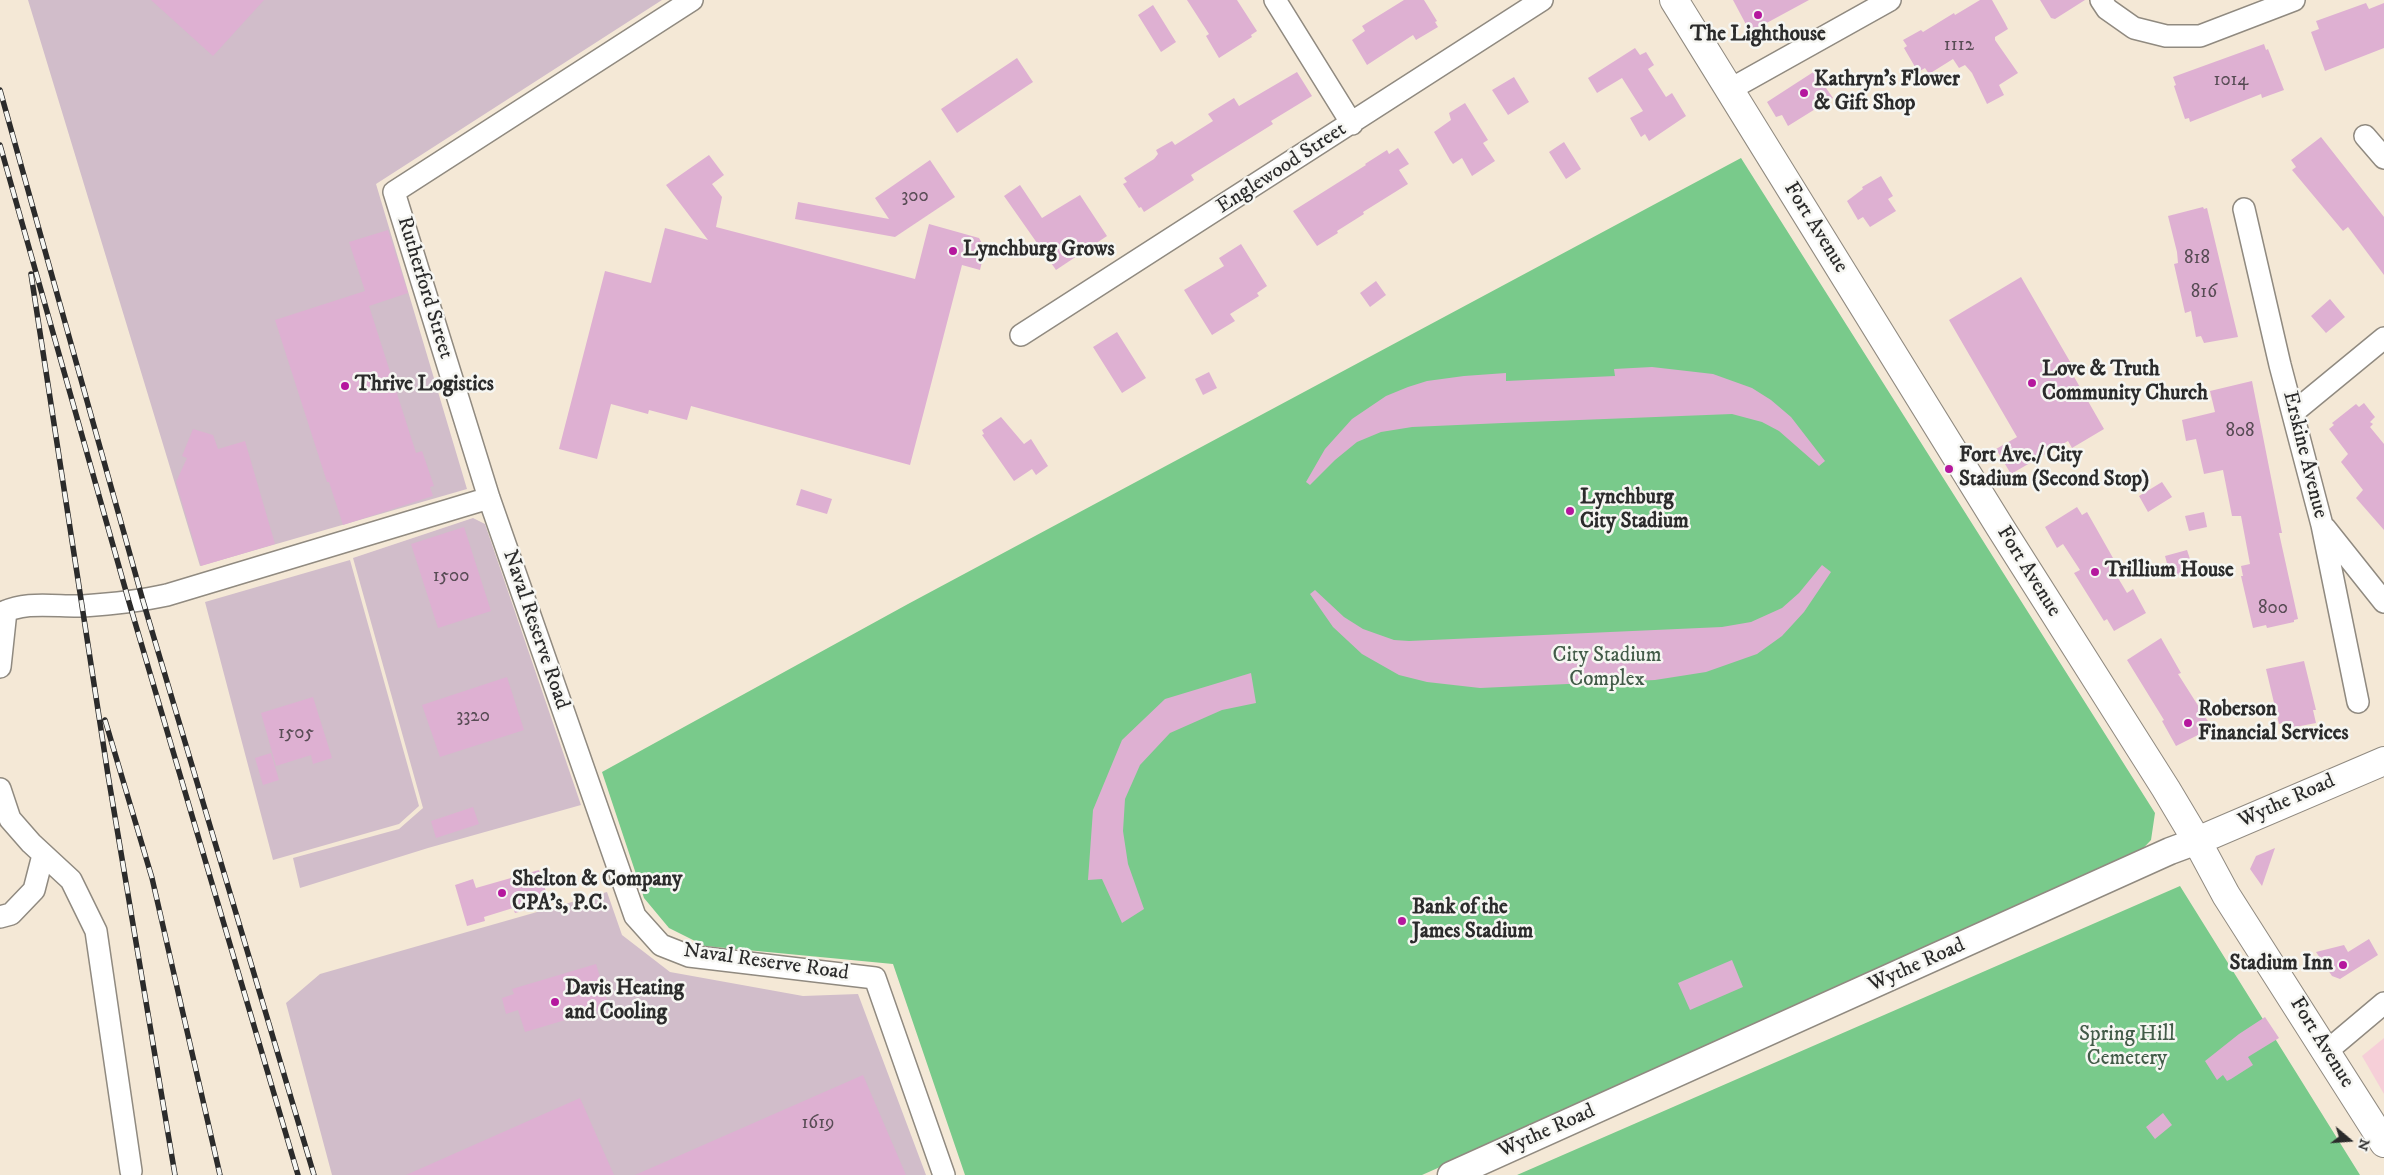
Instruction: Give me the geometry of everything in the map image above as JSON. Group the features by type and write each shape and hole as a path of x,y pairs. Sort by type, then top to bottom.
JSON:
{"main road":[{"name":"Fort Avenue","path":"1674,0 2197,841 2226,895 2384,1143"},
{"name":"Wythe Road","path":"2197,841 2384,760"}],"street":[{"name":"Rutherford Street","path":"489,498 394,192 692,0"},
{"path":"1275,0 1352,124"},
{"name":"Englewood Street","path":"1021,335 1352,124 1542,0"},
{"path":"1729,90 1890,0"},
{"path":"2101,0 2107,9 2134,28 2166,36 2200,36 2294,0"},
{"path":"2365,136 2384,158"},
{"name":"Erskine Avenue","path":"2244,209 2280,364 2322,525 2358,702"},
{"path":"2294,412 2384,338"},
{"path":"0,667 3,612 37,604 82,606 143,601 489,498"},
{"name":"Naval Reserve Road","path":"489,498 635,916 661,945 689,956 875,978 944,1175"},
{"path":"2322,525 2384,602"},
{"path":"0,789 10,819 43,855 70,880 96,930 131,1170"},
{"name":"Wythe Road","path":"1451,1175 2170,851 2197,841"},
{"path":"0,917 12,914 34,890 43,855"},
{"path":"2327,1051 2384,1003"}],"shaded area":[{"path":"28,0 662,0 376,184 467,489 200,566"},
{"path":"473,518 485,524 581,805 428,848 300,888 293,858 399,829 423,808 353,558"},
{"path":"350,560 419,806 399,824 273,860 205,602"},
{"path":"607,892 622,935 670,972 803,996 858,994 926,1175 332,1175 286,1003 320,974"},
{"path":"2384,1038 2384,1094 2362,1056"}],"green space":[{"name":"City Stadium Complex","path":"1741,158 2155,813 2151,840 2132,860 1422,1175 965,1175 893,964 705,946 669,928 644,898 602,772 908,604"},
{"name":"Spring Hill Cemetery","path":"2180,886 2360,1175 1517,1175"}],"building":[{"path":"151,0 264,0 213,56"},
{"path":"1187,0 1237,0 1257,31 1251,35 1252,37 1219,58 1206,36 1209,34"},
{"path":"1404,0 1424,0 1437,21 1435,22 1438,27 1416,40 1413,35 1367,65 1352,40 1365,31 1362,26"},
{"name":"The Lighthouse","path":"1733,0 1809,0 1750,32"},
{"path":"1980,0 1992,0 2005,23 2008,29 1995,37 1995,40 2018,73 1999,85 2004,95 1987,104 1972,73 1965,65 1959,68 1953,59 1929,74 1925,68 1918,72 1904,48 1907,46 1903,40 1921,30 1923,32"},
{"path":"2040,0 2085,0 2055,19 2051,18"},
{"path":"2366,3 2369,9 2384,3 2384,48 2325,71 2311,32 2319,29 2316,21"},
{"path":"1153,5 1176,42 1161,52 1138,15"},
{"path":"2264,44 2266,50 2268,49 2284,90 2262,98 2261,94 2190,122 2189,118 2185,119 2174,86 2176,85 2173,77"},
{"path":"1635,48 1640,55 1646,52 1654,65 1648,69 1666,97 1672,93 1686,116 1649,141 1645,134 1641,137 1630,118 1643,111 1622,78 1597,93 1588,78"},
{"path":"1017,58 1033,82 957,133 941,109"},
{"name":"Kathryn's Flower & Gift Shop","path":"1818,69 1829,87 1826,88 1833,98 1788,126 1782,115 1776,117 1767,102"},
{"path":"1297,72 1312,96 1271,121 1273,124 1191,175 1194,180 1144,212 1141,207 1139,208 1123,184 1127,182 1124,178 1154,159 1158,154 1156,150 1172,141 1175,145 1213,121 1208,114 1234,98 1239,106"},
{"path":"1514,77 1529,102 1508,115 1492,90"},
{"path":"1465,103 1488,140 1483,143 1495,161 1472,176 1462,158 1453,164 1434,132 1451,120 1449,113"},
{"path":"2321,137 2384,217 2384,275 2348,227 2343,231 2292,170 2296,167 2291,160"},
{"path":"1564,142 1581,169 1566,179 1549,152"},
{"path":"1398,148 1409,164 1399,170 1408,184 1363,212 1364,214 1317,246 1293,211 1387,150 1389,154"},
{"path":"709,155 724,175 712,184 722,197 716,227 915,279 929,224 979,238 985,249 980,270 962,265 910,465 691,406 687,420 649,410 648,414 611,404 597,459 559,449 605,271 651,283 665,228 708,240 666,185"},
{"path":"930,160 955,197 895,237 795,219 798,202 889,219 875,198"},
{"path":"1881,176 1893,196 1888,199 1896,211 1870,227 1863,217 1858,220 1847,201 1863,189 1862,187"},
{"path":"1020,185 1042,218 1080,195 1107,236 1056,270 1004,196"},
{"path":"2203,207 2204,209 2207,208 2238,337 2204,343 2201,336 2196,337 2191,311 2185,313 2174,264 2178,263 2177,252 2168,216"},
{"name":"Thrive Logistics","path":"388,230 408,293 369,306 416,453 422,451 434,486 430,487 433,496 343,525 329,482 327,482 275,320 365,291 349,242"},
{"path":"1241,244 1267,286 1257,293 1259,296 1230,314 1235,321 1212,335 1184,290 1224,266 1219,258"},
{"name":"Love & Truth Community Church","path":"2021,277 2076,372 2073,375 2104,429 2072,448 2068,441 2011,474 1996,449 2017,437 1949,320"},
{"path":"1376,281 1386,295 1370,307 1360,293"},
{"path":"2330,299 2345,317 2326,333 2311,316"},
{"path":"1117,332 1146,378 1122,393 1093,347"},
{"path":"1652,367 1713,374 1752,388 1771,400 1791,417 1825,461 1819,466 1779,431 1762,422 1732,414 1503,423 1412,427 1381,432 1357,442 1335,460 1310,485 1306,482 1325,449 1352,419 1386,396 1408,387 1427,381 1464,376 1506,373 1506,381 1615,376 1614,369"},
{"path":"1209,372 1217,388 1203,395 1195,379"},
{"path":"2252,381 2282,533 2279,533 2298,619 2294,620 2294,622 2267,628 2266,625 2253,628 2241,576 2243,576 2241,566 2250,564 2241,516 2232,516 2223,470 2204,474 2196,439 2186,441 2182,420 2215,412 2210,391"},
{"path":"2364,403 2375,417 2370,422 2373,424 2370,427 2384,444 2384,530 2356,498 2363,490 2341,462 2348,454 2329,429 2334,425 2332,423 2356,404 2359,407"},
{"path":"1001,417 1024,444 1031,439 1048,466 1036,475 1032,469 1014,481 982,435 984,434 982,430"},
{"path":"193,429 213,435 218,449 245,441 275,544 201,566 176,482 187,458 182,456"},
{"path":"2162,482 2172,497 2148,512 2139,496"},
{"path":"801,489 832,499 827,514 796,505"},
{"path":"2077,507 2082,515 2087,512 2113,558 2108,561 2127,593 2133,589 2146,613 2114,631 2107,619 2104,621 2074,573 2080,570 2063,544 2057,548 2045,527"},
{"path":"2204,512 2207,527 2189,531 2185,516"},
{"path":"464,527 491,611 438,628 411,544"},
{"path":"2187,550 2194,571 2171,578 2165,556"},
{"path":"1822,565 1831,572 1804,612 1782,636 1757,654 1706,672 1655,680 1480,688 1427,682 1399,675 1362,654 1333,627 1310,594 1315,590 1344,617 1363,629 1394,640 1409,641 1722,627 1751,622 1782,608 1799,593"},
{"path":"2161,638 2181,673 2178,674 2211,726 2205,729 2206,731 2176,746 2162,721 2164,720 2127,660"},
{"path":"2304,661 2316,710 2313,710 2316,723 2290,728 2289,721 2279,724 2266,669"},
{"path":"1251,673 1256,703 1222,710 1170,733 1140,765 1125,799 1123,831 1128,864 1144,909 1122,923 1102,879 1088,880 1093,810 1122,740 1165,699"},
{"path":"507,677 524,730 440,757 422,705"},
{"path":"313,697 332,758 313,764 311,755 276,766 261,713"},
{"path":"271,753 279,780 263,785 255,758"},
{"path":"473,807 479,824 436,838 431,821"},
{"path":"2275,848 2262,886 2250,869 2256,856"},
{"name":"Shelton & Company CPA's, P.C.","path":"539,870 548,898 538,900 540,906 515,913 513,908 484,917 485,921 467,926 455,885 473,879 476,888"},
{"name":"Stadium Inn","path":"2369,939 2378,955 2340,979 2332,976 2316,952 2344,945 2348,952"},
{"path":"1732,960 1743,987 1690,1010 1678,983"},
{"name":"Davis Heating and Cooling","path":"596,964 609,1007 525,1032 518,1010 506,1014 502,998 514,994 512,989"},
{"path":"2265,1017 2279,1038 2248,1057 2253,1065 2227,1081 2223,1075 2217,1080 2205,1061 2239,1034"},
{"path":"863,1075 906,1175 635,1175"},
{"path":"580,1098 614,1175 406,1175"},
{"path":"2163,1113 2172,1125 2155,1139 2146,1127"}],"railway":[{"path":"0,90 143,601 314,1175"},
{"path":"0,145 129,602 298,1175"},
{"path":"31,274 108,775 175,1175"},
{"path":"105,720 152,878 220,1175"}],"place":[{"name":"The Lighthouse","path":"1758,15"},
{"name":"Kathryn's Flower & Gift Shop","path":"1804,93"},
{"name":"Lynchburg Grows","path":"953,251"},
{"name":"Love & Truth Community Church","path":"2032,383"},
{"name":"Thrive Logistics","path":"345,386"},
{"name":"Fort Ave./ City Stadium (Second Stop)","path":"1949,469"},
{"name":"Lynchburg City Stadium","path":"1570,511"},
{"name":"Trillium House","path":"2095,572"},
{"name":"Roberson Financial Services","path":"2188,723"},
{"name":"Shelton & Company CPA's, P.C.","path":"502,893"},
{"name":"Bank of the James Stadium","path":"1402,921"},
{"name":"Stadium Inn","path":"2343,965"},
{"name":"Davis Heating and Cooling","path":"555,1002"}]}
